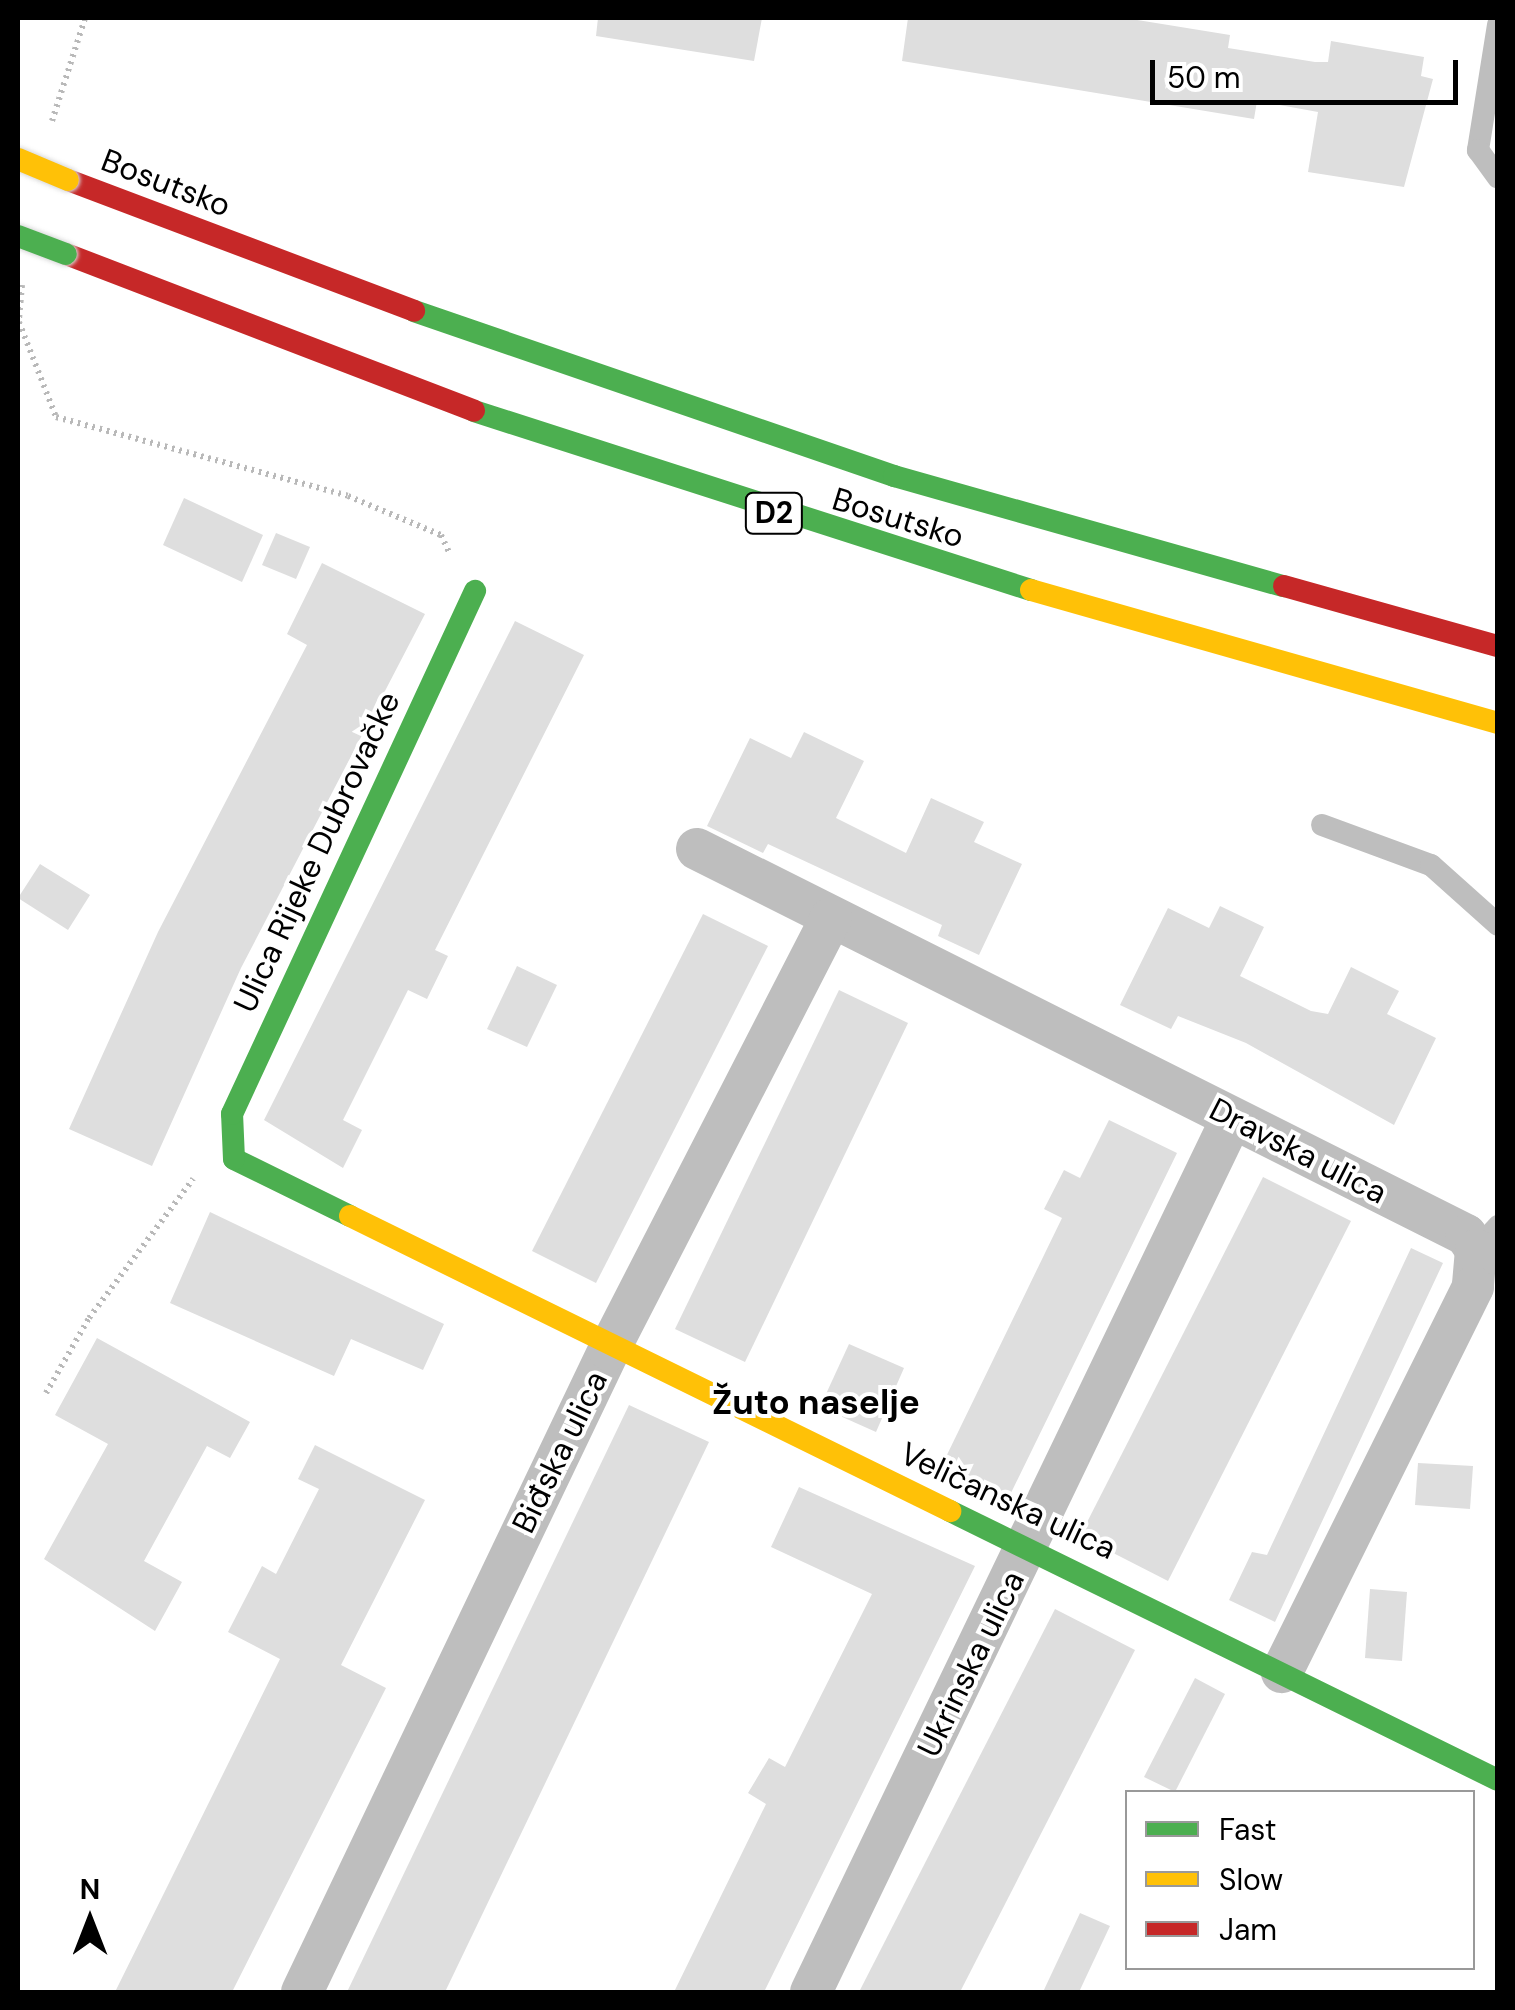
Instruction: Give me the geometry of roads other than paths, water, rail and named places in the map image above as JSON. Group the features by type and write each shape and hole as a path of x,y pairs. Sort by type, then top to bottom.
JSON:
{"main road":[{"name":"Bosutsko","path":"18,159 488,339 894,476 1498,646"},
{"name":"Bosutsko","path":"18,236 375,378 847,537 1498,723"},
{"name":"Ulica Rijeke Dubrovačke","path":"230,1144 232,1114 475,590"},
{"name":"Veličanska ulica","path":"230,1144 251,1174 609,1350 1030,1545 1498,1780"}],"street":[{"name":"Dravska ulica","path":"696,849 1466,1235 1487,1238 1473,1287 1282,1672"},
{"name":"Biđska ulica","path":"302,1992 609,1350 831,918"},
{"name":"Ukrinska ulica","path":"812,1992 1232,1118"}],"lane":[{"path":"1498,25 1478,150 1498,178"},
{"path":"1322,826 1431,865 1498,925"}],"district":[{"name":"Žuto naselje","path":"816,1402"}]}
